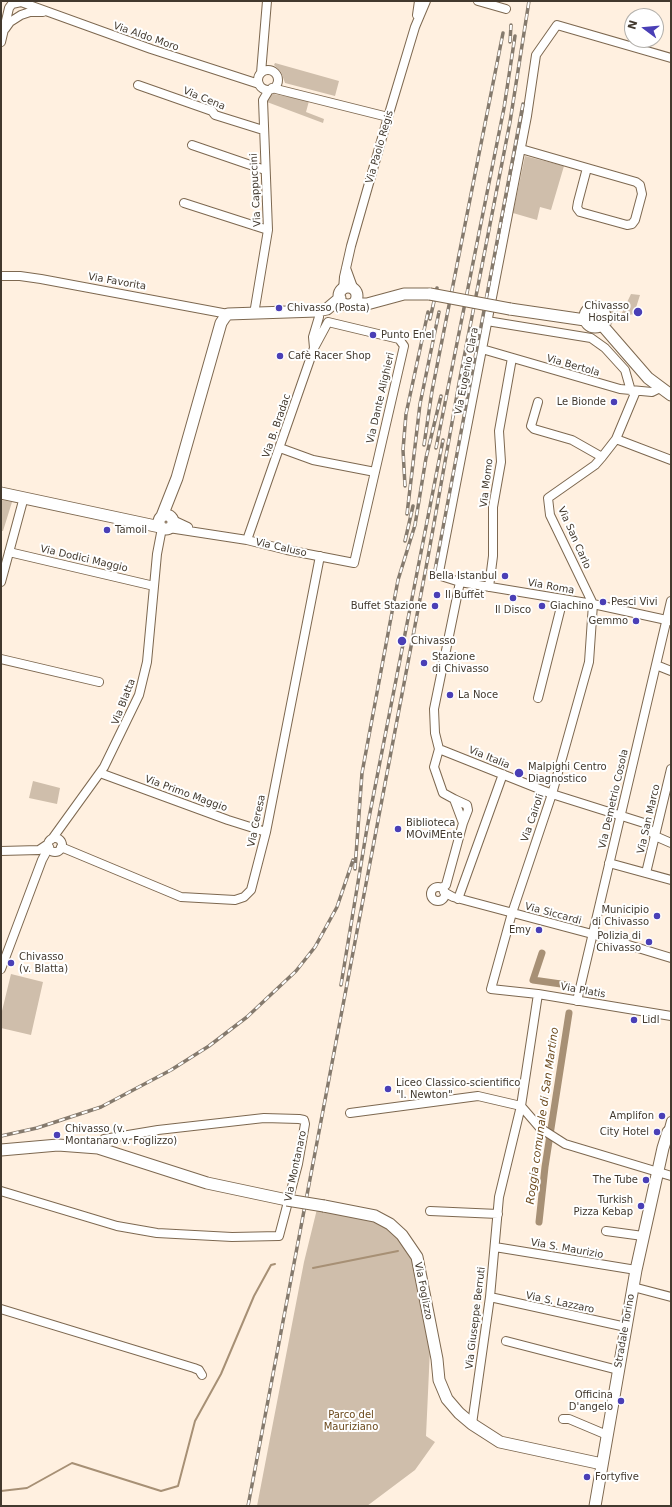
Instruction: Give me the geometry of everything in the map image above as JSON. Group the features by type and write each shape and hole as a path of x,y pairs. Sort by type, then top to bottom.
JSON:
{"main road":[{"path":"348,297 359,305 404,294 430,294 510,309 585,320 592,327 602,325"},
{"path":"166,522 221,322 228,314 322,310 327,309 348,297"},
{"path":"256,314 278,318 319,316 338,309 348,297"},
{"path":"585,320 585,313 590,308 600,307 606,316 602,325"},
{"path":"602,325 648,378 671,395"},
{"name":"Via Caluso","path":"1,493 140,522 166,522"},
{"name":"Stradale Torino","path":"595,1506 636,1270 658,1173 662,1158 670,1139"},
{"path":"1,1150 58,1145 98,1148"},
{"name":"Via Foglizzo","path":"98,1148 207,1183 287,1200 375,1216 390,1224 402,1235 417,1257 437,1359 439,1380 453,1406 472,1424 500,1442 602,1464"}],"street":[{"path":"267,1 263,73 259,84 263,88 295,93 388,116"},
{"name":"Via Paolo Regis","path":"415,27 419,1"},
{"name":"Via Paolo Regis","path":"348,297 346,268 388,116 415,27 426,1"},
{"path":"478,1 506,10"},
{"name":"Via Aldo Moro","path":"14,3 21,2 151,49 259,84"},
{"path":"4,32 10,22 14,3"},
{"path":"1,42 14,3"},
{"path":"10,22 21,15 30,6"},
{"name":"Via Eugenio Clara","path":"460,582 441,576 439,572 521,149 536,55 557,25 671,58"},
{"path":"263,73 276,75 278,81 284,89 295,93"},
{"name":"Via Aldo Moro","path":"237,77 263,73"},
{"path":"271,89 278,81"},
{"name":"Via Cena","path":"138,85 212,111 215,115 263,130"},
{"name":"Via Cappuccini","path":"256,314 268,230 263,100 271,89"},
{"path":"192,145 265,170"},
{"path":"521,149 636,182 640,185 642,194 635,220 632,224 627,225 580,212 577,208 587,168"},
{"path":"184,203 268,230"},
{"path":"346,268 348,297"},
{"name":"Via Favorita","path":"1,276 20,276 42,279 228,314"},
{"name":"Via B. Bradac","path":"247,540 314,348 313,337 319,316"},
{"path":"487,321 591,338 604,348 625,370 634,391"},
{"name":"Via Dante Alighieri","path":"314,348 321,339 328,322 399,339 404,346 354,563"},
{"name":"Via Bertola","path":"482,350 607,386 634,391 652,392 660,388"},
{"name":"Via Momo","path":"490,587 493,556 493,507 501,462 499,431 512,358"},
{"name":"Via San Carlo","path":"592,604 550,515 548,498 595,465 602,457 616,439 634,391"},
{"path":"538,402 531,426 534,429 572,440 602,457"},
{"path":"616,439 671,460"},
{"path":"280,448 313,460 375,472"},
{"path":"1,582 24,497"},
{"name":"Via Caluso","path":"166,522 208,533 354,563"},
{"name":"Via Blatta","path":"1,969 50,843 100,773 114,750 141,690 147,662 157,554 166,522"},
{"name":"Via Dodici Maggio","path":"9,552 154,586"},
{"name":"Via Ceresa","path":"59,849 181,897 235,900 244,897 251,890 266,832 320,556"},
{"path":"439,749 435,733 434,708 460,582"},
{"name":"Via Roma","path":"460,582 592,604 669,620"},
{"path":"538,698 563,599"},
{"name":"Via Demetrio Cosola","path":"577,1001 620,814 656,665 669,620 671,601"},
{"name":"Via Cairoli","path":"491,989 512,913 552,794 589,662 592,604"},
{"path":"1,659 99,682"},
{"path":"656,665 671,670"},
{"name":"Via Italia","path":"439,749 552,794 620,814 644,823 655,836"},
{"name":"Via Siccardi","path":"439,749 434,767 443,793 454,799 463,823 443,893 455,898 592,934 671,958"},
{"name":"Via San Marco","path":"646,873 655,836 667,801 671,769"},
{"name":"Via Primo Maggio","path":"100,773 222,818 266,832"},
{"path":"455,898 503,774"},
{"path":"655,836 671,843"},
{"path":"1,851 39,850 50,843 59,840 59,849 51,850 50,843"},
{"name":"Via Blatta","path":"40,866 50,855 59,849"},
{"path":"609,863 671,880"},
{"name":"Via Platis","path":"491,989 538,994 671,1016"},
{"name":"Via Giuseppe Berruti","path":"472,1424 490,1297 499,1197 521,1106 538,994"},
{"path":"350,1114 478,1096 521,1106 546,1132 553,1138 565,1144 671,1176"},
{"name":"Via Montanaro","path":"1,1191 117,1226 157,1233 232,1237 279,1236 298,1164 305,1124 304,1120 299,1119 264,1118 158,1130 104,1139 98,1148"},
{"path":"670,1139 671,1121"},
{"path":"430,1211 498,1214"},
{"path":"606,1231 643,1236"},
{"name":"Via S. Maurizio","path":"494,1247 636,1270"},
{"path":"633,1287 671,1297"},
{"name":"Via S. Lazzaro","path":"490,1297 626,1328"},
{"path":"1,1309 194,1368 199,1370 202,1375"},
{"path":"506,1341 618,1370"},
{"path":"563,1419 569,1419 607,1434"}],"green space":[{"path":"275,63 339,81 335,96 285,83 281,72 274,65"},
{"path":"269,93 309,101 306,112 324,119 323,123 267,102"},
{"path":"525,156 564,166 551,210 540,207 537,220 513,213"},
{"path":"631,294 640,295 634,314 620,317"},
{"path":"592,302 621,304 611,326 608,324 608,313 606,309 596,303 588,305"},
{"path":"1,500 12,502 3,531 1,531"},
{"path":"33,781 60,788 57,804 29,798"},
{"path":"11,974 43,982 31,1035 1,1028 1,1015"},
{"name":"Parco del Mauriziano","path":"317,1209 368,1216 394,1229 412,1258 430,1349 426,1436 435,1442 415,1470 367,1506 257,1506 304,1262"}],"waterway":[{"name":"Roggia comunale di San Martino","path":"542,953 533,980 568,985"},
{"name":"Roggia comunale di San Martino","path":"539,1222 545,1167 569,1013"},
{"name":"Roggia comunale di San Martino","path":"313,1268 398,1251"},
{"name":"Roggia comunale di San Martino","path":"1,1491 27,1488 72,1463 161,1491 178,1486 195,1421 221,1374 254,1296 271,1265 275,1264"}],"railway":[{"path":"248,1506 428,557 460,378 510,122 529,1"},
{"path":"510,42 511,25"},
{"path":"424,445 432,391 503,33"},
{"path":"436,448 504,108 515,36"},
{"path":"435,570 523,104"},
{"path":"430,319 437,288"},
{"path":"405,486 403,450 406,414 428,312"},
{"path":"407,514 420,404 439,312"},
{"path":"355,869 362,773 398,580 415,525 426,458 441,396"},
{"path":"341,985 367,828 443,440"},
{"path":"405,541 413,506"},
{"path":"1,1136 37,1128 101,1107 171,1070 209,1046 247,1017 296,971 315,947 337,907 353,860"}],"place":[{"name":"Chivasso (Posta)","path":"279,308"},
{"name":"Chivasso Hospital","path":"638,312"},
{"name":"Punto Enel","path":"373,335"},
{"name":"Cafè Racer Shop","path":"280,356"},
{"name":"Le Bionde","path":"614,402"},
{"name":"Tamoil","path":"107,530"},
{"name":"Bella Istanbul","path":"505,576"},
{"name":"Il Buffet","path":"437,595"},
{"name":"Il Disco","path":"513,598"},
{"name":"Pesci Vivi","path":"603,602"},
{"name":"Buffet Stazione","path":"435,606"},
{"name":"Giachino","path":"542,606"},
{"name":"Gemmo","path":"636,621"},
{"name":"Chivasso","path":"402,641"},
{"name":"Stazione di Chivasso","path":"424,663"},
{"name":"La Noce","path":"450,695"},
{"name":"Malpighi Centro Diagnostico","path":"519,773"},
{"name":"Biblioteca MOviMEnte","path":"398,829"},
{"name":"Municipio di Chivasso","path":"657,916"},
{"name":"Emy","path":"539,930"},
{"name":"Polizia di Chivasso","path":"649,942"},
{"name":"Chivasso (v. Blatta)","path":"11,963"},
{"name":"Lidl","path":"634,1020"},
{"name":"Liceo Classico-scientifico \"I. Newton\"","path":"388,1089"},
{"name":"Amplifon","path":"662,1116"},
{"name":"City Hotel","path":"657,1132"},
{"name":"Chivasso (v. Montanaro v. Foglizzo)","path":"57,1135"},
{"name":"The Tube","path":"646,1180"},
{"name":"Turkish Pizza Kebap","path":"641,1206"},
{"name":"Officina D'angelo","path":"621,1401"},
{"name":"Fortyfive","path":"587,1477"}]}
